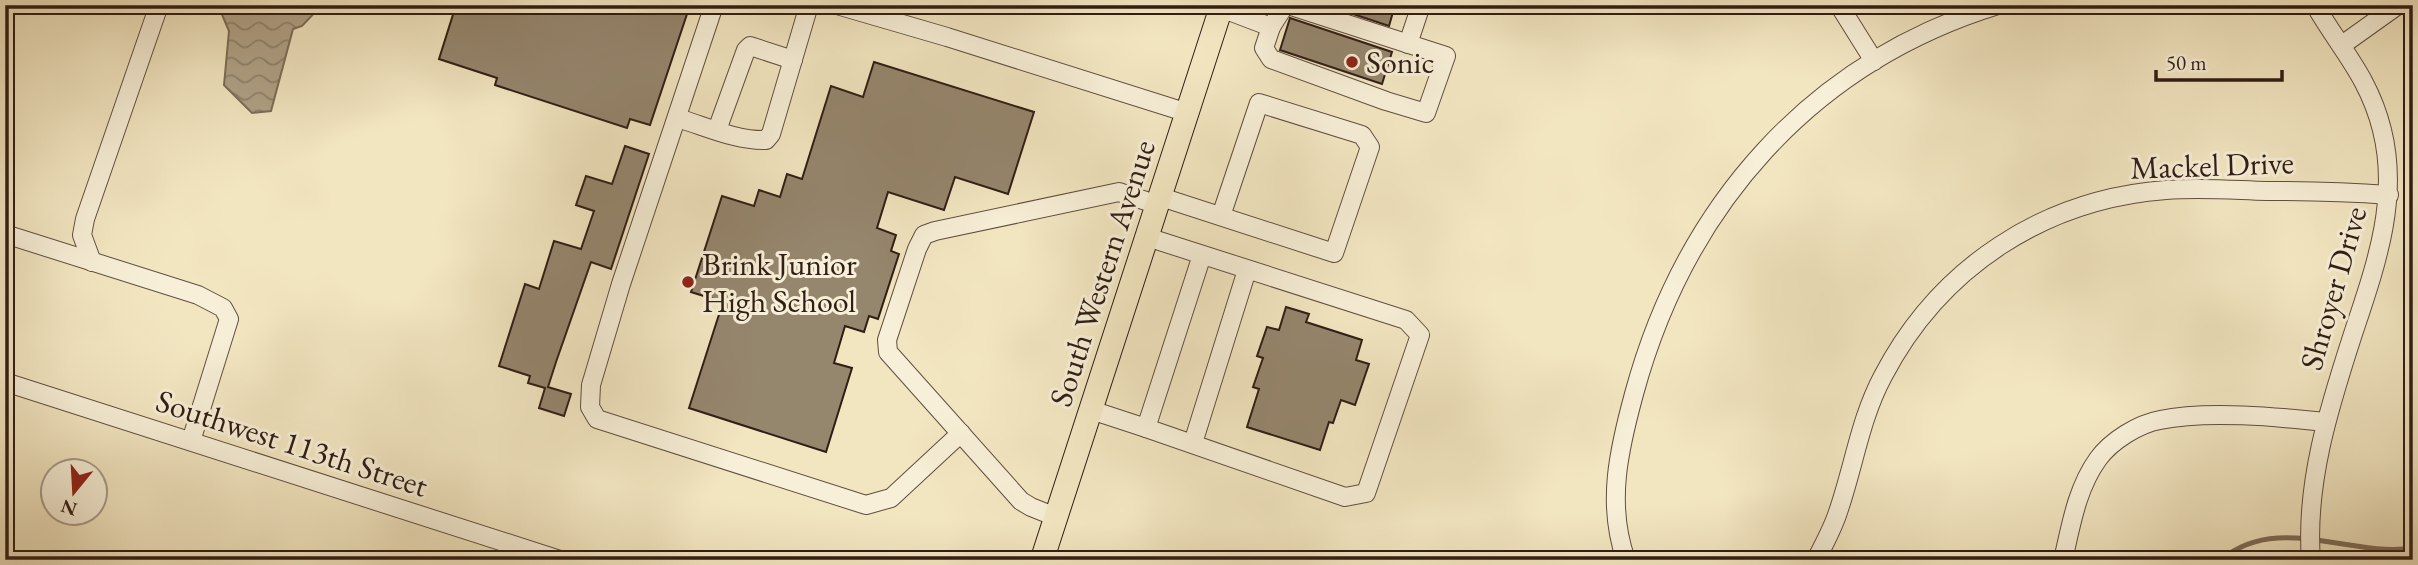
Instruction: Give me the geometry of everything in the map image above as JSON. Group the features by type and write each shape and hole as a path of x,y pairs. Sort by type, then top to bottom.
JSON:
{"main road":[{"name":"South Western Avenue","path":"1042,560 1188,113 1219,6"}],"street":[{"path":"92,262 82,235 85,219 159,5"},
{"path":"714,5 621,284 591,385 590,407 597,418 866,505 891,498 961,433"},
{"path":"677,118 754,140 766,140 771,134 809,5"},
{"path":"837,5 1188,113"},
{"path":"1287,5 1446,56 1426,113 1271,58 1265,48 1271,27 1287,5"},
{"path":"1408,44 1421,5"},
{"path":"1839,5 1874,61"},
{"path":"1626,560 1615,510 1621,440 1638,379 1671,290 1714,214 1742,176 1804,110 1874,61 1954,20 1998,5"},
{"name":"Shroyer Drive","path":"2311,557 2310,530 2326,422 2382,239 2389,194 2382,129 2364,81 2315,5"},
{"path":"2342,45 2398,5"},
{"path":"1219,6 1271,27"},
{"path":"717,130 742,56 750,46 793,60"},
{"path":"1056,517 1021,501 888,352 887,340 924,235 1119,192 1221,216 1334,253 1370,147 1362,135 1259,103 1221,216"},
{"name":"Mackel Drive","path":"1816,560 1838,513 1866,414 1882,377 1898,351 1952,284 2017,233 2101,200 2166,190 2389,194"},
{"path":"5,234 198,295 223,308 229,319 191,441"},
{"path":"1091,410 1345,497 1366,493 1420,335 1406,320 1147,237"},
{"path":"1146,428 1202,255"},
{"path":"1193,443 1247,270"},
{"name":"Southwest 113th Street","path":"5,382 560,560"},
{"path":"2063,560 2072,518 2087,476 2099,456 2127,434 2158,420 2175,418 2223,416 2326,422"}],"water":[{"path":"218,5 322,5 302,26 293,29 271,111 252,113 224,85 229,31"}],"building":[{"path":"456,5 690,5 650,125 630,119 627,128 495,85 497,78 439,59"},
{"path":"1326,5 1395,5 1389,26"},
{"name":"Sonic","path":"1290,18 1392,52 1382,84 1280,50"},
{"path":"874,62 1034,112 1008,194 955,177 944,210 888,192 877,228 896,235 891,251 899,254 878,319 869,316 864,332 845,326 834,363 852,368 826,452 689,408 723,302 691,292 722,196 754,206 759,190 780,197 787,174 802,179 831,86 863,97"},
{"path":"625,146 649,154 611,269 591,262 556,362 548,387 571,394 564,416 539,408 545,388 528,383 530,376 499,366 525,284 539,289 554,241 581,249 594,211 576,205 586,176 612,184"},
{"path":"1286,307 1309,314 1306,322 1362,340 1356,360 1369,364 1355,405 1341,400 1333,423 1329,422 1320,450 1247,427 1259,389 1253,387 1263,358 1257,356 1267,327 1279,330"}],"waterway":[{"path":"2221,560 2243,546 2266,539 2290,538 2364,547 2413,548"}],"place":[{"name":"Sonic","path":"1352,62"},
{"name":"Brink Junior High School","path":"688,282"}]}
